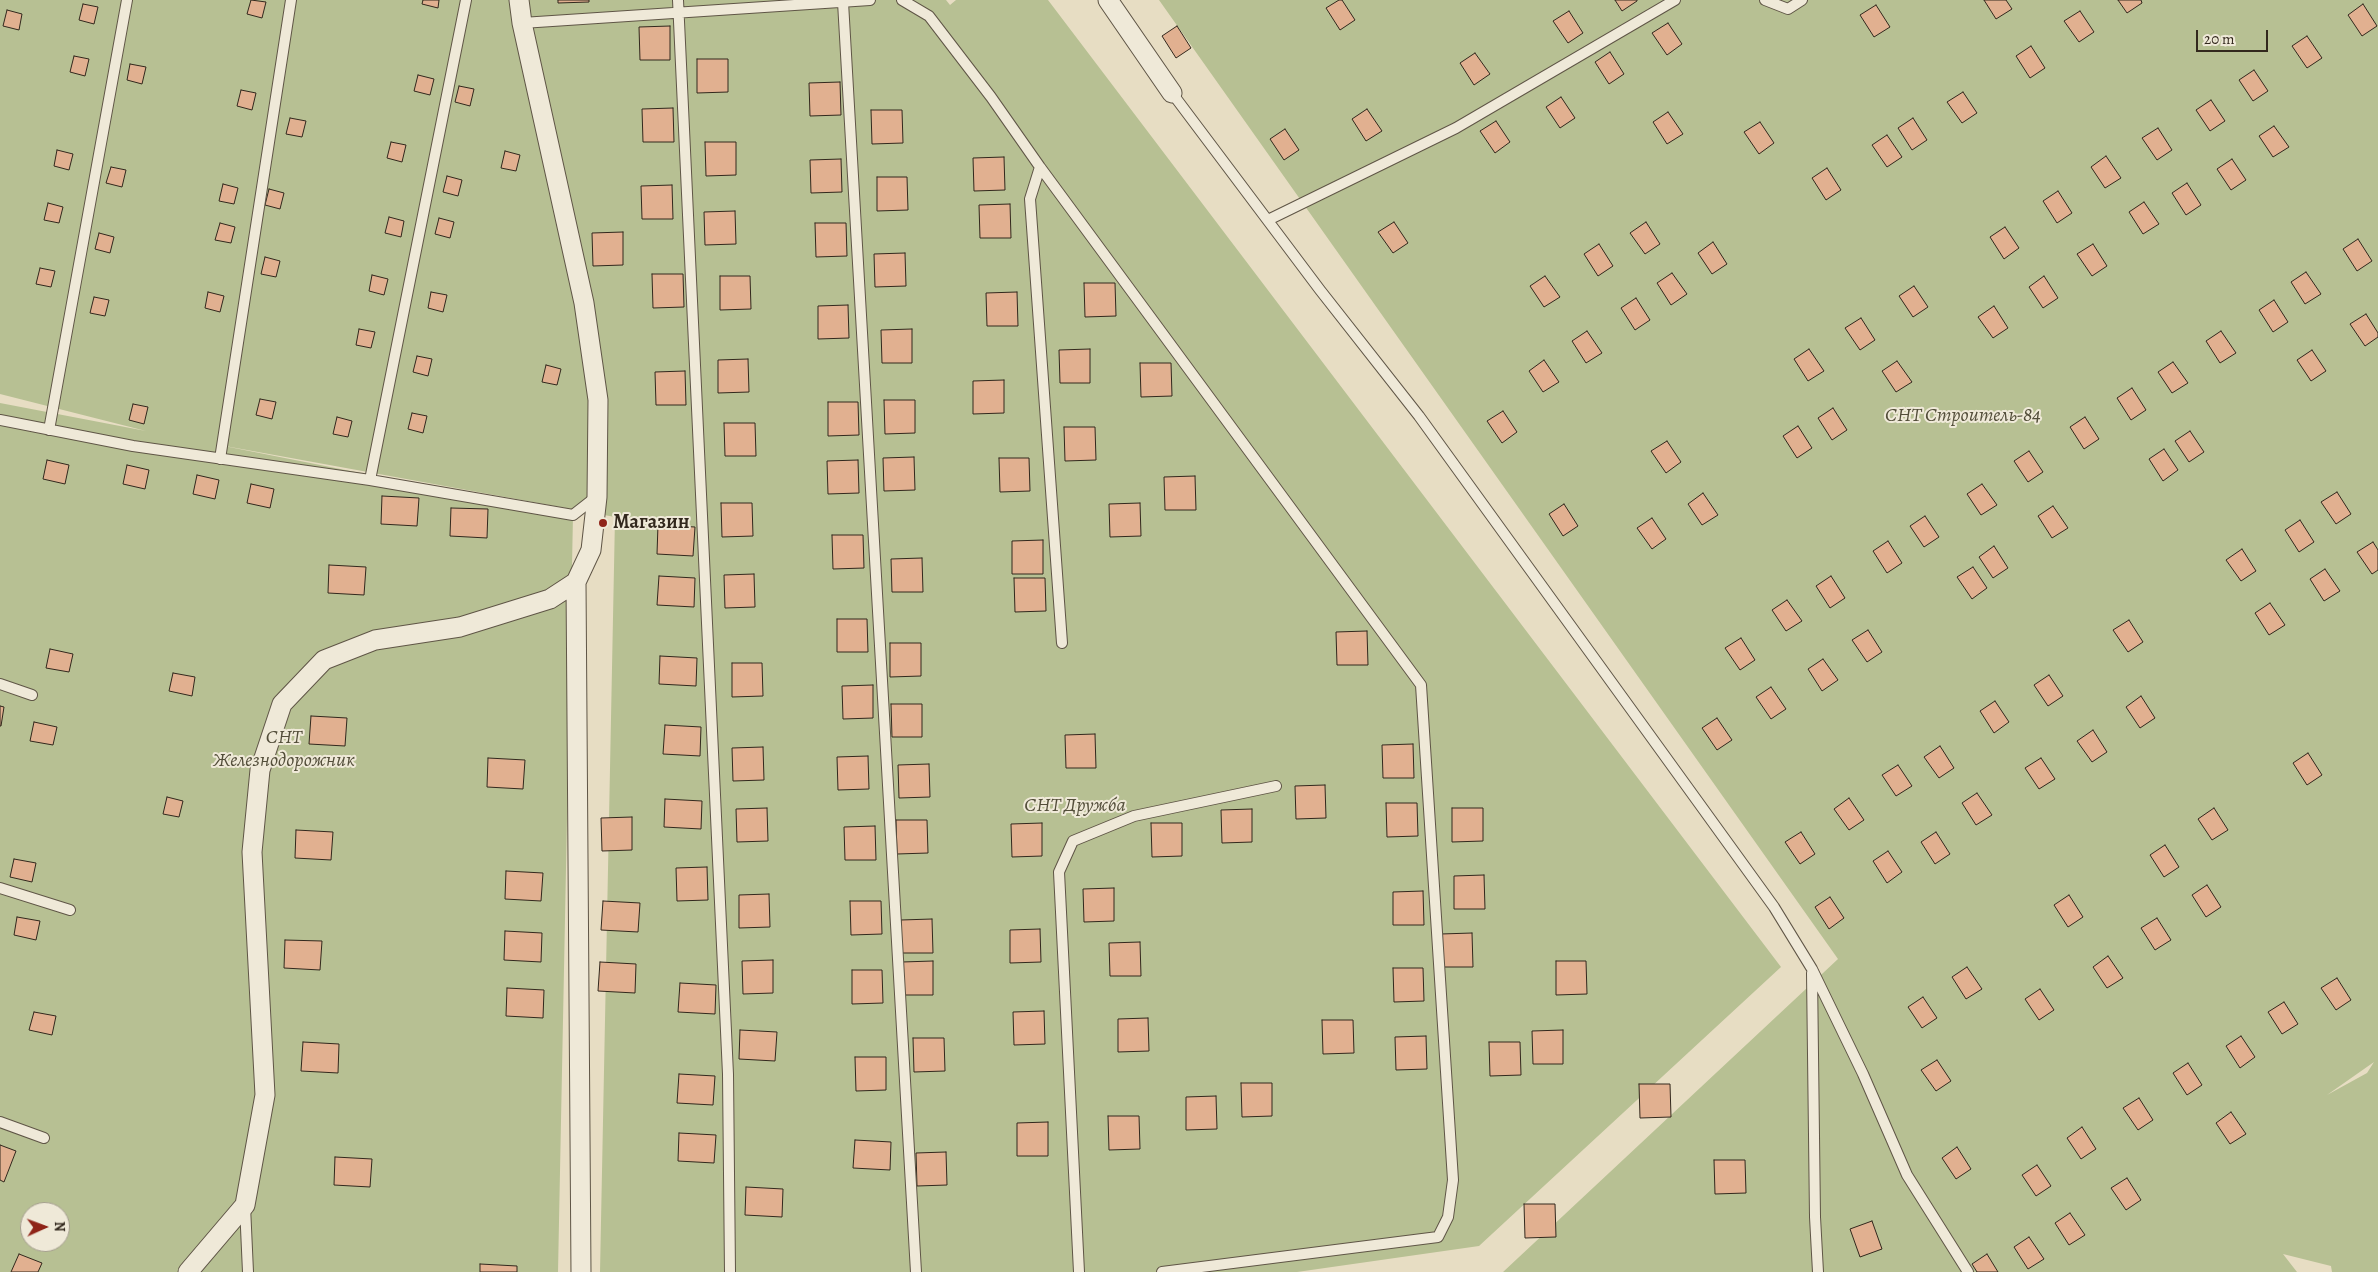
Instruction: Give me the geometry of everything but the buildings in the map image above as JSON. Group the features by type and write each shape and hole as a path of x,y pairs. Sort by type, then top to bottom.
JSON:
{"street":[{"path":"519,0 522,23 584,303 598,400 597,497 591,550 576,582 581,1272"},
{"path":"1108,0 1172,93"},
{"path":"188,1272 245,1204 266,1095 252,852 260,770 282,704 324,660 375,640 460,627 550,599 576,582"}],"lane":[{"path":"49,430 127,0"},
{"path":"220,459 291,0"},
{"path":"370,480 466,0"},
{"path":"678,0 728,1074 730,1272"},
{"path":"522,23 870,0"},
{"path":"902,0 929,16 991,97 1040,167 1421,685 1453,1180 1448,1217 1438,1236 1162,1272"},
{"path":"1268,220 1456,128 1675,0"},
{"path":"1765,0 1788,9 1802,0"},
{"path":"843,2 916,1272"},
{"path":"1172,93 1420,416 1774,907 1812,969 1863,1074 1907,1175 1968,1272"},
{"path":"1040,167 1030,199 1062,642"},
{"path":"0,420 132,446 370,480 573,515 597,497"},
{"path":"0,684 32,695"},
{"path":"1078,1272 1060,872 1073,841 1134,816 1276,786"},
{"path":"0,888 70,910"},
{"path":"1812,969 1815,1217 1818,1272"},
{"path":"0,1122 44,1138"},
{"path":"245,1204 248,1272"}],"green space":[{"name":"СНТ Дружба","path":"0,0 946,0 950,5 956,0 1048,0 1781,967 1479,1246 1297,1272 600,1272 615,517 214,444 573,515 558,1272 0,1272 0,403 146,431 0,394"},
{"name":"СНТ Строитель-84","path":"1159,0 2378,0 2378,1272 2332,1272 2331,1266 2283,1254 2297,1272 1503,1272 1838,959","holes":["2374,1062 2367,1073 2327,1095"]}],"place":[{"name":"Магазин","path":"603,523"}],"park label":[{"name":"СНТ Железнодорожник","path":"284,750"}]}
